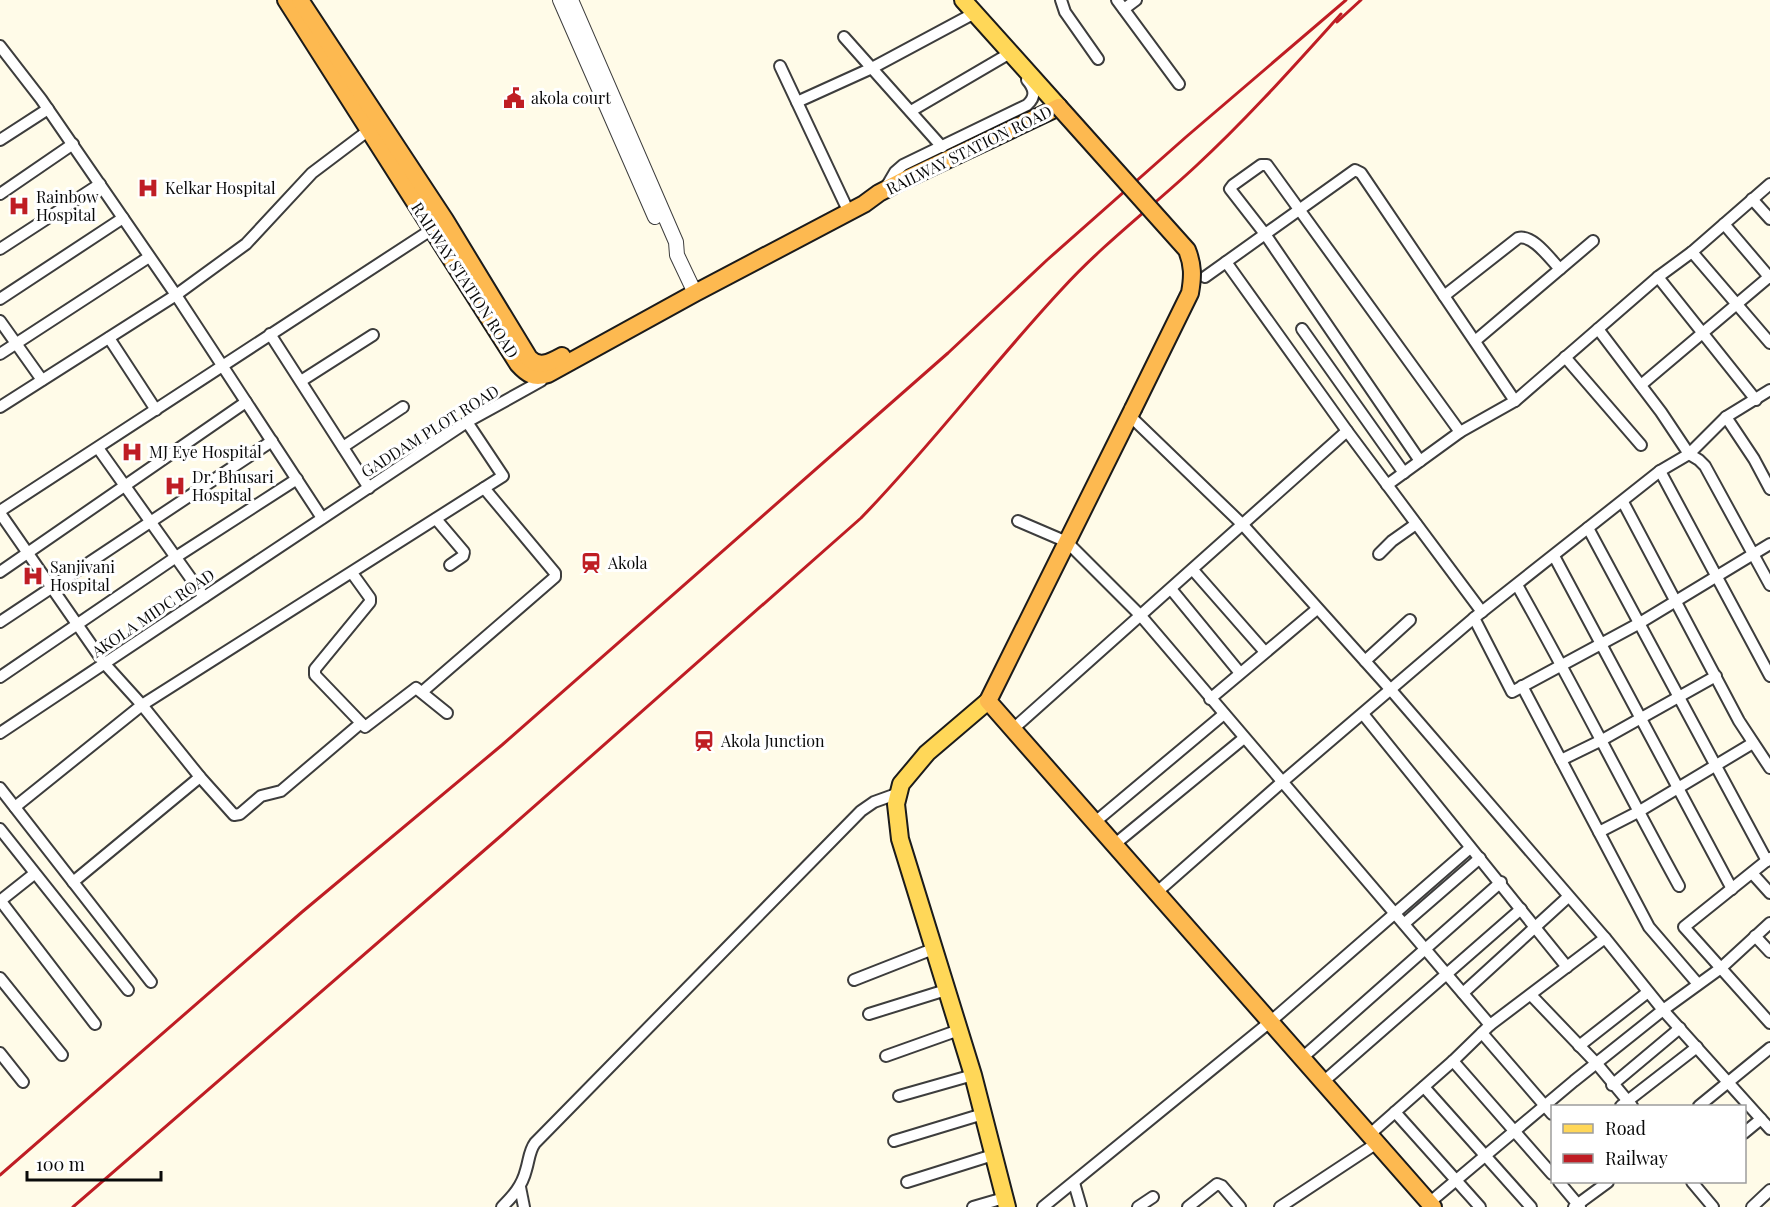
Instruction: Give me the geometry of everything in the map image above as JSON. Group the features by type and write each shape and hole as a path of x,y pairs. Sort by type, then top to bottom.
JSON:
{"highway":[{"name":"RAILWAY STATION ROAD","path":"286,0 369,130 439,225"},
{"name":"RAILWAY STATION ROAD","path":"300,0 439,225 518,364 529,374 540,371 548,374 845,204 861,196 881,192"},
{"name":"RAILWAY STATION ROAD","path":"693,289 864,204 881,192 1059,107"},
{"path":"1059,107 1187,250 1192,262 1193,275 1190,293 988,701 1431,1205"}],"main road":[{"path":"966,8 1059,107"},
{"path":"988,701 927,753 901,784 896,804 900,839 973,1075 1005,1202"}],"street":[{"path":"560,0 676,242 677,255 693,289"},
{"path":"571,0 624,134"},
{"path":"881,192 899,168 1031,102 1033,98 1033,88 966,8 955,0"},
{"path":"1061,0 1065,12 1098,59"},
{"path":"1136,0 1120,4 1179,84"},
{"path":"797,102 872,68 966,8"},
{"path":"844,37 942,147"},
{"path":"0,46 73,144 176,295 322,518"},
{"path":"911,111 1005,56"},
{"path":"780,66 845,204"},
{"path":"0,140 48,109"},
{"path":"0,407 176,295 246,244 312,173 369,130"},
{"path":"0,194 73,144"},
{"path":"1420,461 1265,234 1230,189 1233,185 1261,165 1267,165 1460,432"},
{"path":"1205,277 1351,171 1358,171 1515,401"},
{"path":"0,249 100,184"},
{"path":"1387,485 1460,432 1515,401 1770,184"},
{"path":"1752,199 1770,219"},
{"path":"0,299 123,218"},
{"path":"1641,385 1770,277 1724,224"},
{"path":"361,723 281,791 261,796 238,815 230,812 142,705 104,663 0,512 439,225"},
{"path":"1444,296 1522,237 1529,238 1560,269"},
{"path":"1474,341 1593,241"},
{"path":"1692,252 1770,343"},
{"path":"0,354 149,257"},
{"path":"1226,262 1416,524 1478,615 1512,692 1677,602 1770,544"},
{"path":"1156,893 1478,615 1660,471 1689,454 1726,417 1765,397 1703,333 1658,277"},
{"path":"0,321 42,380"},
{"path":"1302,329 1404,472"},
{"path":"1598,329 1641,385 1689,454 1705,466 1770,585"},
{"path":"270,334 369,488"},
{"path":"301,381 374,335"},
{"path":"109,338 156,410"},
{"path":"1565,357 1641,445"},
{"name":"GADDAM PLOT ROAD","path":"322,518 467,422 541,381 540,371"},
{"path":"0,572 246,402"},
{"path":"343,447 404,407"},
{"path":"1131,412 1243,525 1391,690 1605,938 1663,1010 1770,1129"},
{"path":"1726,417 1754,459 1770,489"},
{"path":"15,807 142,705 503,476 467,422"},
{"path":"1013,729 1347,431"},
{"path":"0,622 272,441"},
{"path":"98,448 204,597"},
{"path":"1660,471 1770,676"},
{"path":"0,677 176,557 297,479"},
{"path":"422,692 555,577 555,573 484,488"},
{"path":"1623,502 1753,743 1770,768"},
{"name":"AKOLA MIDC ROAD","path":"0,733 322,518"},
{"path":"436,519 464,552 464,556 450,565"},
{"path":"1018,521 1067,542 1141,616 1281,783 1405,923 1462,993 1486,1029 1551,1113"},
{"path":"1379,554 1392,541 1416,524"},
{"path":"1588,528 1638,624 1768,859 1684,927 1770,1023"},
{"path":"1554,556 1732,889"},
{"path":"1193,570 1265,652"},
{"path":"352,573 370,598 370,602 314,673 367,727 415,688 447,713"},
{"path":"1517,585 1562,664 1679,886"},
{"path":"1171,589 1240,673"},
{"path":"1210,699 1317,609"},
{"path":"1365,661 1410,620"},
{"path":"1561,760 1602,740 1716,676"},
{"path":"1522,686 1653,934 1698,984"},
{"path":"1095,822 1224,714"},
{"path":"1364,714 1568,967"},
{"path":"1115,844 1244,738"},
{"path":"1599,832 1638,812 1753,743"},
{"path":"74,882 200,777"},
{"path":"0,788 152,982"},
{"path":"502,1207 520,1186 535,1143 861,811 874,802 899,793"},
{"path":"0,830 128,990"},
{"path":"1044,1207 1270,1022 1470,848"},
{"path":"1405,923 1480,858"},
{"path":"1752,873 1770,893"},
{"path":"34,874 0,901 95,1024"},
{"path":"1302,1058 1501,882"},
{"path":"1462,993 1568,897"},
{"path":"1323,1082 1521,909"},
{"path":"1431,1205 1456,1180 1545,1105 1663,1010 1721,968 1770,923"},
{"path":"1755,936 1770,952"},
{"path":"1280,1207 1373,1139 1395,1112 1486,1029 1605,938"},
{"path":"854,980 933,949"},
{"path":"0,978 62,1055"},
{"path":"869,1014 946,990"},
{"path":"1579,1046 1648,992"},
{"path":"1531,995 1597,1064 1627,1105 1696,1047"},
{"path":"1612,1085 1680,1028"},
{"path":"885,1056 959,1030"},
{"path":"1701,1105 1770,1048"},
{"path":"0,1053 23,1082"},
{"path":"1453,1061 1551,1169"},
{"path":"899,1096 973,1075"},
{"path":"1424,1087 1531,1207"},
{"path":"1395,1112 1480,1207"},
{"path":"894,1141 983,1114"},
{"path":"1746,1131 1761,1119"},
{"path":"907,1182 993,1155"},
{"path":"1074,1183 1081,1207"},
{"path":"1560,1183 1577,1206 1607,1183"},
{"path":"1693,1183 1713,1207"},
{"path":"1188,1207 1217,1184 1222,1186 1240,1207"},
{"path":"520,1186 524,1207"},
{"path":"1759,1205 1770,1190"},
{"path":"1138,1207 1153,1197"},
{"path":"973,1207 1005,1202"}],"railway":[{"path":"0,1175 302,912 502,745 948,353 1047,260 1186,137 1346,0"},
{"path":"1337,22 1361,0"},
{"path":"73,1207 503,834 861,518 913,462 1036,317 1078,272 1215,148 1341,14"}],"place":[{"name":"akola court","path":"514,98"},
{"name":"Kelkar Hospital","path":"148,188"},
{"name":"Rainbow Hospital","path":"19,206"},
{"name":"MJ Eye Hospital","path":"132,452"},
{"name":"Dr. Bhusari Hospital","path":"175,486"},
{"name":"Akola","path":"591,563"},
{"name":"Sanjivani Hospital","path":"33,576"},
{"name":"Akola Junction","path":"704,741"}]}
